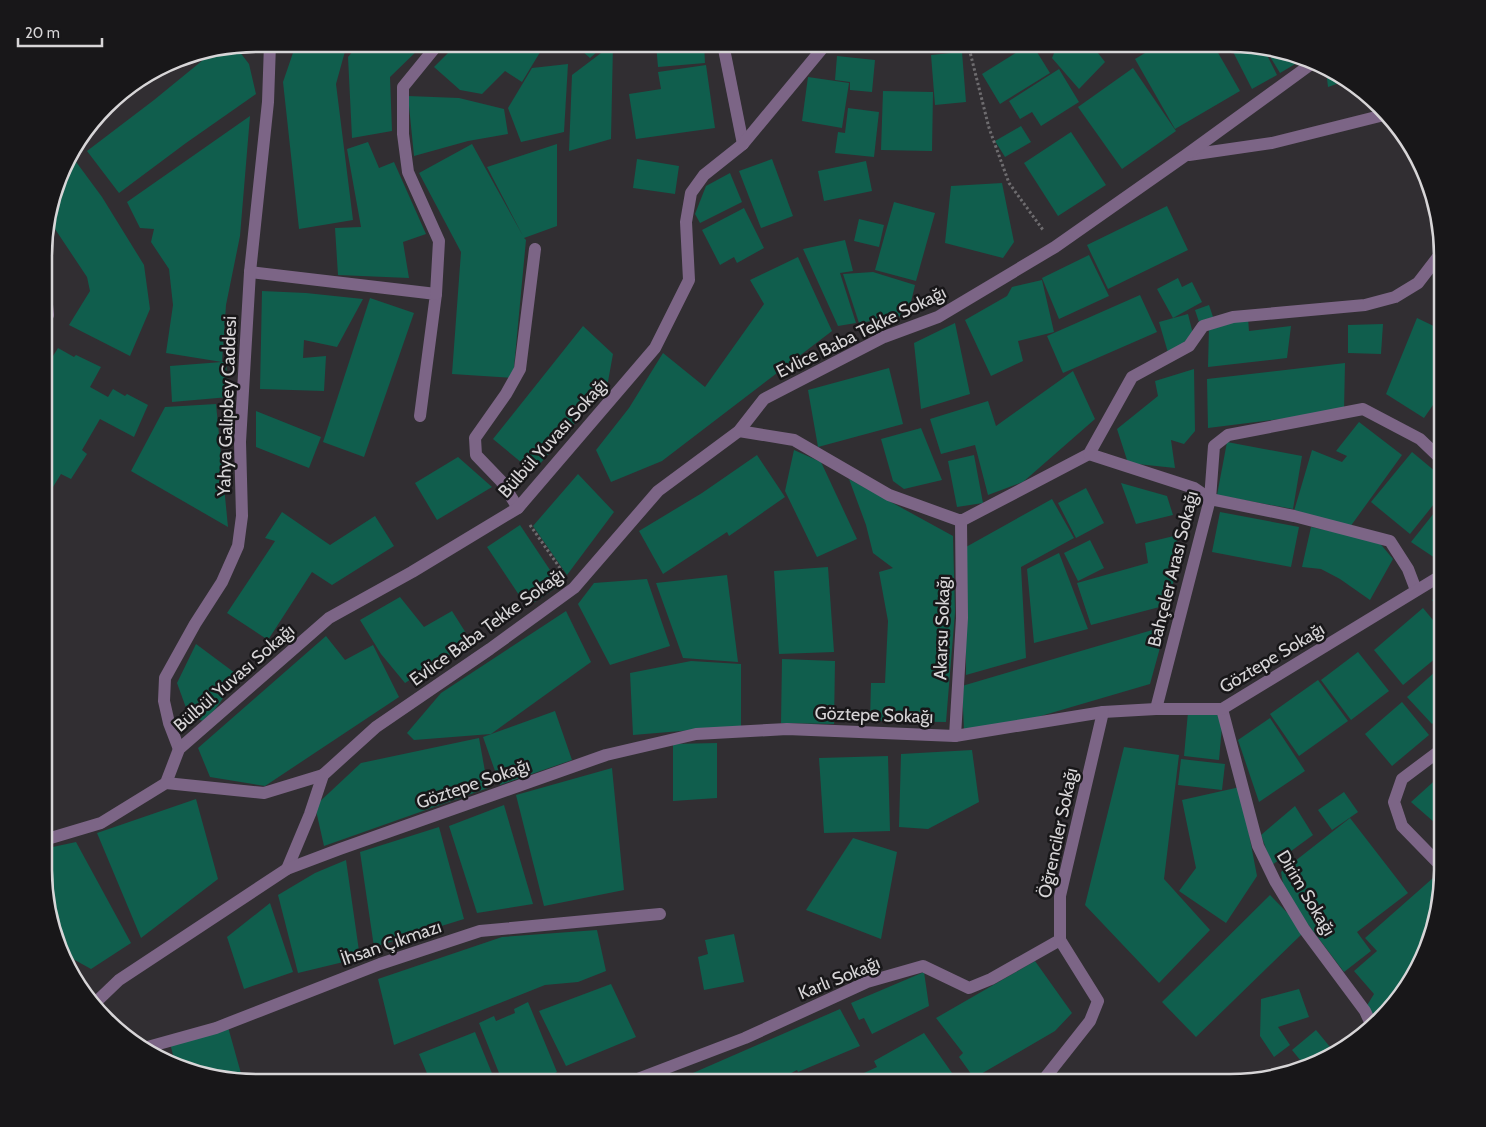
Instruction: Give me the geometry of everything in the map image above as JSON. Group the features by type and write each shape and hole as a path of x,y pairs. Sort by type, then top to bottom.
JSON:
{"street":[{"name":"Yahya Galipbey Caddesi","path":"178,749 164,701 165,678 195,624 222,582 238,546 242,516 240,442 250,272 268,102 270,52"},
{"path":"420,416 436,294 439,241 408,172 403,134 403,87 431,52"},
{"path":"725,52 743,144"},
{"name":"Bülbül Yuvası Sokağı","path":"166,783 178,749 329,618 412,572 518,508 655,348 689,280 686,222 691,193 704,175 743,144 819,52"},
{"name":"Evlice Baba Tekke Sokağı","path":"287,869 310,814 323,775 376,727 490,649 574,588 658,491 739,431 764,399 884,337 938,317 1055,247 1306,68"},
{"path":"1186,155 1272,143 1378,116"},
{"path":"518,508 501,481 476,455 475,438 506,394 520,369 535,249"},
{"path":"739,431 794,440 889,495 961,521 1089,454 1132,378 1189,346 1203,326 1233,317 1365,306 1395,297 1418,283 1434,262"},
{"path":"250,272 436,294"},
{"name":"Bahçeler Arası Sokağı","path":"1156,709 1210,499 1214,446 1228,435 1363,409 1420,439 1434,452"},
{"path":"1089,454 1194,488 1210,499 1294,516 1390,541 1408,570 1416,590"},
{"name":"Akarsu Sokağı","path":"955,736 962,618 961,521"},
{"name":"Göztepe Sokağı","path":"99,1000 119,980 287,869 606,755 696,734 787,729 955,736 1103,712 1156,709 1222,709 1434,580"},
{"name":"Dirim Sokağı","path":"1222,709 1258,846 1266,864 1304,929 1365,1011 1369,1020"},
{"name":"Öğrenciler Sokağı","path":"1060,940 1060,896 1103,712"},
{"path":"1434,755 1402,779 1394,802 1402,826 1434,859"},
{"path":"52,838 101,823 166,783 264,793 323,775"},
{"name":"İhsan Çıkmazı","path":"153,1046 216,1028 380,964 480,931 660,914"},
{"path":"1048,1074 1090,1021 1098,1001 1060,940"},
{"name":"Karlı Sokağı","path":"651,1074 745,1038 867,982 923,966 969,988 991,979 1060,940"}],"path":[{"path":"970,52 989,128 1009,182 1055,247"},
{"path":"518,508 574,588"}],"building":[{"path":"293,52 345,52 336,84 353,220 299,229 283,82"},
{"path":"352,52 416,52 390,77 392,131 352,138 348,57"},
{"path":"449,52 540,52 522,82 505,71 482,94 460,90 434,67"},
{"path":"583,52 597,52 590,58"},
{"path":"602,52 613,52 611,139 569,151 572,75"},
{"path":"657,52 704,52 705,63 658,67"},
{"path":"962,52 966,102 935,105 931,55"},
{"path":"1017,52 1037,52 1050,73 1000,104 982,74"},
{"path":"1055,52 1097,52 1105,62 1079,89 1052,58"},
{"path":"1147,52 1218,52 1240,91 1175,129 1135,59"},
{"path":"1233,52 1267,56 1277,75 1252,89"},
{"path":"241,53 249,64 256,94 119,193 87,151 204,59"},
{"path":"837,56 875,60 872,92 850,90 850,82 835,80"},
{"path":"1270,56 1296,63 1280,73"},
{"path":"568,64 564,132 521,142 508,108 532,68"},
{"path":"706,65 715,128 636,139 629,94 661,89 658,72"},
{"path":"1133,68 1176,131 1122,169 1078,107"},
{"path":"1059,69 1079,102 1041,126 1032,112 1020,119 1009,101"},
{"path":"808,77 849,83 842,128 802,121"},
{"path":"1327,78 1337,84 1328,87"},
{"path":"883,91 933,92 932,151 881,150"},
{"path":"408,96 459,98 504,109 508,134 468,141 414,156"},
{"path":"848,108 879,112 874,157 835,153 838,132 845,133"},
{"path":"250,116 240,236 226,305 222,362 166,353 173,305 169,269 151,242 154,229 140,228 127,202"},
{"path":"1021,126 1031,142 1005,157 995,141"},
{"path":"1071,132 1106,185 1058,216 1024,163"},
{"path":"368,142 379,168 394,162 426,234 403,242 409,278 338,275 335,228 361,227 347,149"},
{"path":"472,144 523,236 487,167 557,144 557,226 524,238 526,240 513,378 452,374 461,252 419,173"},
{"path":"637,159 679,166 675,194 633,188"},
{"path":"772,159 793,216 761,228 739,171"},
{"path":"866,161 872,191 824,201 818,171"},
{"path":"76,162 102,197 144,265 150,309 130,356 69,325 90,291 87,277 54,228 63,191"},
{"path":"730,173 742,202 700,223 695,214 706,186"},
{"path":"1002,183 1014,242 1003,258 945,243 951,186"},
{"path":"894,202 935,213 916,281 875,270"},
{"path":"1167,206 1188,250 1108,289 1087,245"},
{"path":"744,208 764,248 737,263 734,257 720,265 702,230"},
{"path":"859,219 884,225 879,247 854,241"},
{"path":"845,240 853,271 840,273 856,323 838,326 803,249"},
{"path":"1089,255 1109,296 1059,319 1042,278"},
{"path":"798,257 832,331 662,461 611,482 596,450 629,408 663,353 705,387 764,304 750,280"},
{"path":"873,272 915,285 908,315 859,323 843,274"},
{"path":"1178,278 1182,287 1192,282 1202,302 1173,318 1157,289"},
{"path":"1042,280 1054,332 1018,341 1023,361 991,376 965,320 1007,296 1012,287"},
{"path":"262,291 363,299 337,347 304,340 303,358 326,356 324,391 260,389"},
{"path":"1140,295 1157,332 1063,373 1047,336"},
{"path":"370,298 414,313 364,457 323,442"},
{"path":"1209,305 1213,317 1199,322 1195,310"},
{"path":"1188,314 1193,334 1169,356 1159,322"},
{"path":"1248,318 1249,331 1291,326 1287,358 1208,367 1209,327"},
{"path":"1417,318 1434,326 1434,404 1424,418 1386,394"},
{"path":"955,323 970,394 921,409 914,343"},
{"path":"1383,324 1381,354 1348,353 1348,325"},
{"path":"583,326 613,354 607,387 533,472 493,439"},
{"path":"58,348 74,357 76,355 101,367 90,387 108,397 113,389 148,405 134,437 100,419 82,450 87,454 71,479 61,474 52,489 52,358"},
{"path":"226,362 229,397 172,402 170,366"},
{"path":"1345,363 1344,411 1208,428 1207,379"},
{"path":"889,368 903,424 818,447 808,390"},
{"path":"1194,369 1195,431 1184,444 1171,440 1175,468 1128,463 1117,429 1158,396 1155,381"},
{"path":"1073,371 1095,419 1023,482 988,495 975,445 941,454 930,419 988,401 996,426"},
{"path":"216,404 228,527 131,471 165,407"},
{"path":"256,411 321,437 309,468 256,447"},
{"path":"1359,422 1402,455 1350,527 1294,511 1312,450 1342,462 1347,456 1336,451"},
{"path":"921,428 942,480 904,489 893,481 881,439"},
{"path":"1227,442 1302,456 1293,509 1217,495"},
{"path":"794,450 821,462 857,539 817,557 785,491"},
{"path":"1412,452 1434,470 1434,504 1410,534 1371,502"},
{"path":"757,455 785,497 729,536 727,532 663,574 639,531 702,493"},
{"path":"974,455 983,503 957,507 948,461"},
{"path":"458,457 492,487 437,520 415,483"},
{"path":"578,474 614,512 567,575 533,526"},
{"path":"849,479 953,536 955,612 946,722 870,721 871,683 885,683 888,621 879,572 893,568 873,553 866,525"},
{"path":"1121,483 1167,496 1173,515 1136,524"},
{"path":"1086,488 1104,523 1076,538 1058,503"},
{"path":"1052,499 1074,538 1021,567 1026,658 966,675 966,547"},
{"path":"282,512 330,545 375,516 394,546 332,585 312,572 268,640 227,613 275,541 265,538"},
{"path":"1220,512 1299,527 1291,567 1212,552"},
{"path":"1434,513 1434,557 1411,542"},
{"path":"520,525 560,585 527,607 487,547"},
{"path":"1311,527 1378,541 1393,559 1370,600 1340,579 1321,569 1302,567"},
{"path":"1178,535 1171,604 1091,625 1077,583 1148,563 1145,543"},
{"path":"1090,540 1104,568 1078,581 1064,553"},
{"path":"1059,553 1088,629 1034,643 1027,569"},
{"path":"828,567 834,652 779,654 774,571"},
{"path":"727,575 738,662 683,658 656,583"},
{"path":"647,579 670,646 610,665 578,604 594,583"},
{"path":"400,597 424,627 452,611 471,641 405,683 381,654 360,620"},
{"path":"1423,608 1434,621 1434,660 1403,685 1374,650"},
{"path":"566,611 591,662 491,734 414,740 407,733 441,693"},
{"path":"1166,626 1150,684 1000,728 964,730 962,686"},
{"path":"326,636 345,660 373,645 399,697 265,786 210,777 198,748"},
{"path":"196,644 239,676 206,722 189,716 177,683"},
{"path":"1358,652 1389,691 1351,720 1321,680"},
{"path":"782,659 835,661 834,724 781,723"},
{"path":"691,661 741,664 741,726 633,735 630,673"},
{"path":"1434,673 1434,722 1432,724 1407,697"},
{"path":"1318,680 1348,721 1299,756 1270,714"},
{"path":"1402,702 1429,735 1392,766 1365,734"},
{"path":"555,711 572,760 500,785 483,737"},
{"path":"1188,712 1223,715 1219,760 1184,756"},
{"path":"1270,718 1305,771 1259,802 1238,740"},
{"path":"479,738 488,788 324,846 315,806 361,763"},
{"path":"717,743 717,798 673,801 673,744"},
{"path":"1124,747 1179,755 1164,879 1210,930 1159,983 1085,905"},
{"path":"972,750 979,802 928,829 899,827 901,754"},
{"path":"888,756 890,831 824,833 819,758"},
{"path":"1181,759 1225,764 1222,790 1178,785"},
{"path":"612,768 624,890 544,906 516,795"},
{"path":"1434,781 1434,822 1411,802"},
{"path":"1240,787 1257,876 1226,923 1179,891 1196,868 1182,800"},
{"path":"1344,792 1358,812 1332,830 1318,810"},
{"path":"196,799 218,879 141,938 97,833"},
{"path":"504,805 533,904 477,913 449,826"},
{"path":"1295,806 1313,835 1272,865 1261,835"},
{"path":"1350,818 1408,893 1357,932 1371,951 1344,972 1285,894 1281,872"},
{"path":"439,827 464,919 374,947 360,852"},
{"path":"853,838 897,852 881,939 806,910"},
{"path":"76,842 131,943 91,969 73,959 63,936 54,897 52,847"},
{"path":"346,860 360,958 298,973 278,895 315,873"},
{"path":"1433,878 1430,910 1418,948 1399,984 1373,1016 1366,1007 1374,994 1354,971 1377,951 1365,938"},
{"path":"1270,895 1305,931 1196,1037 1162,1002"},
{"path":"270,903 293,972 244,989 227,937"},
{"path":"597,930 606,971 578,982 545,985 394,1045 378,979 502,937"},
{"path":"734,934 744,982 704,990 698,957 708,954 705,940"},
{"path":"1035,961 1072,1013 1055,1031 981,1074 971,1074 959,1057 963,1053 936,1018"},
{"path":"924,972 929,1006 872,1034 864,1018 859,1020 851,1003"},
{"path":"611,984 636,1037 566,1066 539,1011"},
{"path":"1299,989 1309,1017 1278,1027 1290,1045 1274,1057 1260,1036 1261,999"},
{"path":"528,1002 557,1072 553,1074 499,1074 479,1023 494,1016 496,1021 515,1013 514,1009"},
{"path":"840,1009 860,1046 789,1074 691,1074"},
{"path":"228,1027 241,1074 204,1068 179,1059 173,1056 170,1043"},
{"path":"1316,1030 1330,1047 1301,1061 1292,1050"},
{"path":"475,1032 492,1074 427,1074 419,1054"},
{"path":"924,1033 953,1074 862,1074 877,1067 874,1061"}]}
